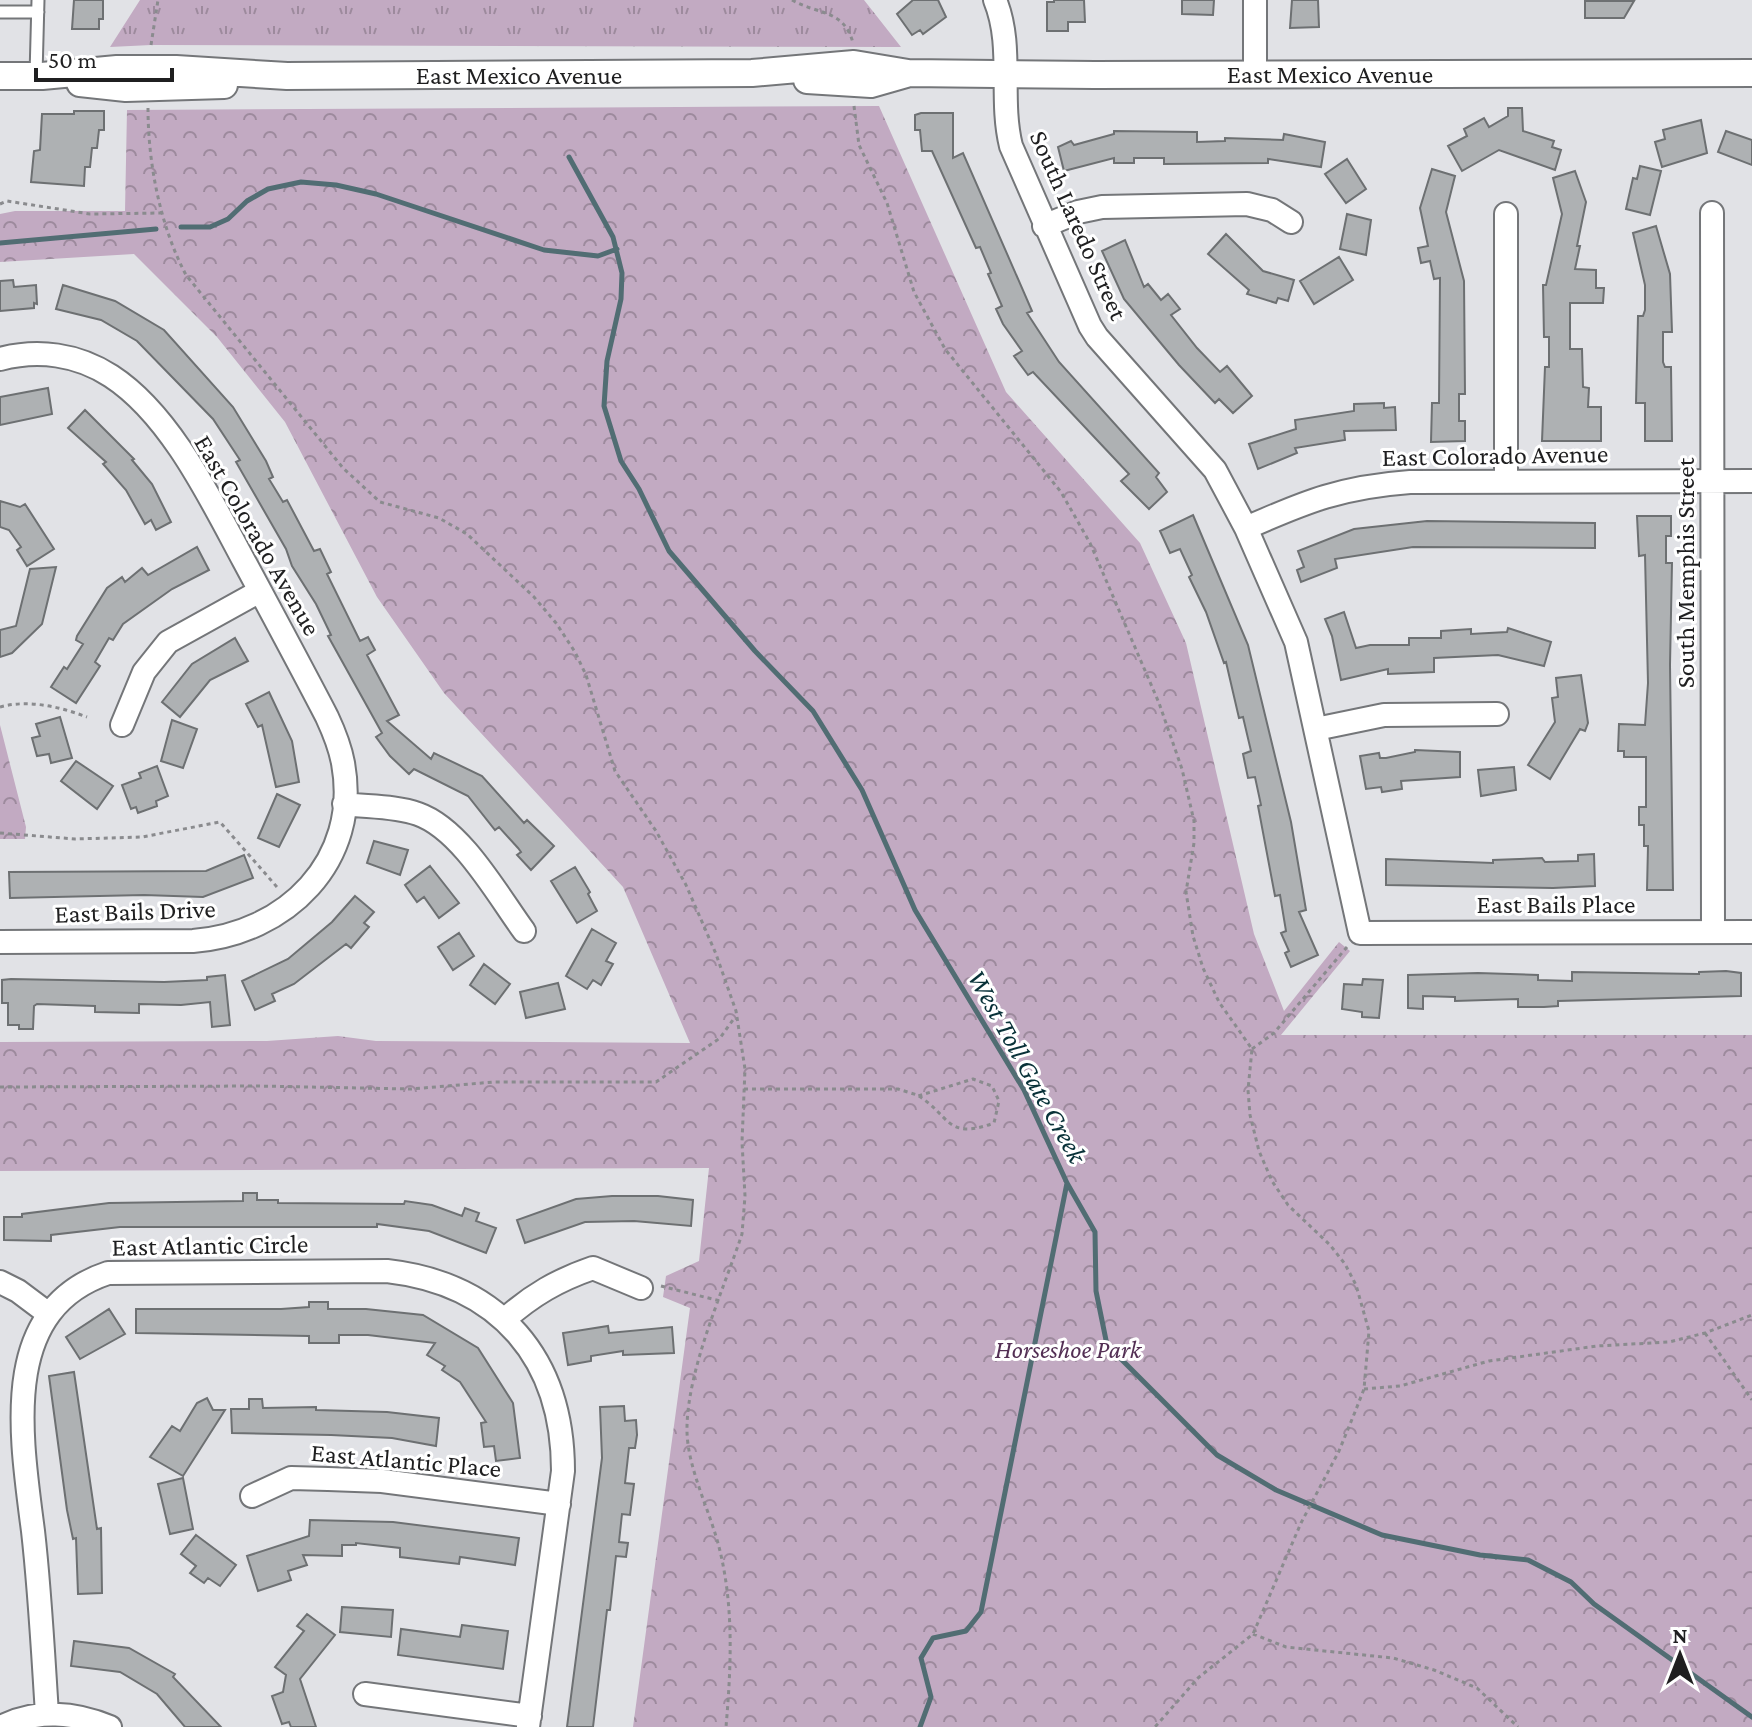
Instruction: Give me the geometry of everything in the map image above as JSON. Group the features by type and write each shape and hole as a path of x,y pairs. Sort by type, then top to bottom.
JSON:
{"street":[{"name":"South Laredo Street","path":"995,0 1003,26 1006,121 1011,146 1044,226 1097,337 1215,470 1246,528 1296,642 1360,933"},
{"path":"1255,0 1255,75"},
{"name":"East Mexico Avenue","path":"0,76 117,69 176,69 287,76 752,73 871,84 908,73 1752,73"},
{"path":"1044,226 1078,212 1102,207 1233,204 1272,210 1291,222"},
{"name":"South Memphis Street","path":"1712,213 1713,932"},
{"path":"1506,214 1506,482"},
{"name":"East Colorado Avenue","path":"0,359 27,354 74,359 112,376 160,423 186,458 327,717 343,764 344,804"},
{"name":"East Colorado Avenue","path":"1246,528 1306,501 1365,485 1410,482 1752,481"},
{"path":"122,725 144,672 168,642 260,591"},
{"path":"1316,729 1384,715 1497,714"},
{"path":"344,804 414,812 434,821 460,843 524,931"},
{"name":"East Bails Drive","path":"0,942 193,941 248,931 282,912 316,878 338,835 344,804"},
{"name":"East Bails Place","path":"1360,933 1752,932"},
{"path":"504,1320 540,1290 593,1268 641,1288"},
{"name":"East Atlantic Circle","path":"47,1714 37,1567 12,1381 21,1342 42,1309 70,1286 108,1273 387,1271 433,1279 461,1290 504,1320 539,1364 558,1411 563,1441 559,1504 529,1722"},
{"path":"0,1282 42,1309"},
{"name":"East Atlantic Place","path":"252,1496 291,1478 382,1481 559,1504"},
{"path":"365,1694 529,1722"},
{"path":"1,1727 27,1717 47,1714 79,1717 110,1727"}],"lane":[{"path":"0,12 38,6 39,76"}],"path":[{"path":"151,53 158,0"},
{"path":"792,0 840,19 853,39 854,51"},
{"path":"148,99 150,144 163,213 172,245 186,275 359,485 380,502 455,525 525,588 556,623 586,675 615,771 656,831 686,885 737,1013 745,1069 742,1142 745,1217 700,1357 687,1426 691,1457 719,1547 728,1595 726,1727"},
{"path":"853,99 859,145 887,203 914,292 945,349 1061,492 1090,543 1159,703 1182,769 1194,821 1194,843 1186,892 1193,936 1203,968 1219,1002 1252,1049 1248,1090 1250,1115 1259,1151 1272,1181 1288,1205 1330,1245 1345,1264 1363,1305 1369,1331 1364,1389 1339,1451 1301,1523 1253,1634 1198,1678 1155,1727"},
{"path":"0,204 7,201 90,214 163,213"},
{"path":"0,707 22,703 41,705 87,717"},
{"path":"0,833 75,839 118,838 220,822 277,887"},
{"path":"1252,1049 1274,1033 1360,933"},
{"path":"0,1087 411,1089 494,1082 656,1082 720,1038 737,1013"},
{"path":"744,1089 898,1089 918,1096 956,1128 978,1129 994,1123 999,1101 992,1086 973,1079 918,1096"},
{"path":"641,1288 657,1285 720,1301"},
{"path":"1364,1389 1400,1386 1489,1361 1597,1346 1669,1342 1705,1333 1752,1315"},
{"path":"1705,1333 1752,1400"},
{"path":"1253,1634 1286,1647 1393,1658 1434,1670 1477,1688 1518,1727"}],"green space":[{"path":"140,0 864,0 901,47 110,47"},
{"name":"Horseshoe Park","path":"879,106 1006,392 1140,543 1186,643 1254,934 1284,1011 1339,942 1350,951 1281,1035 1752,1035 1752,1727 633,1727 690,1308 663,1297 666,1276 699,1261 709,1168 0,1171 0,1042 267,1041 338,1036 376,1041 690,1043 623,887 444,693 377,597 285,422 217,337 134,254 0,262 0,214 15,211 125,211 127,110"},
{"path":"0,725 26,827 25,839 0,839"}],"building":[{"path":"74,0 103,0 103,19 99,19 99,29 72,29"},
{"path":"913,0 938,0 946,17 923,34 920,30 912,35 897,14"},
{"path":"1084,0 1085,22 1068,22 1068,31 1047,31 1047,2"},
{"path":"1182,0 1214,0 1213,15 1182,14"},
{"path":"1292,0 1318,0 1319,27 1290,28"},
{"path":"1585,1 1634,1 1624,18 1585,18"},
{"path":"1508,108 1522,108 1523,131 1554,141 1552,147 1561,150 1555,170 1499,150 1462,171 1448,146 1467,136 1464,129 1484,118 1489,127 1508,116"},
{"path":"74,111 104,111 104,130 99,130 97,148 92,148 90,167 85,167 84,186 31,182 34,151 40,150 42,114 74,114"},
{"path":"953,113 953,158 963,153 1032,311 1027,313 1059,362 1159,473 1156,477 1167,492 1149,509 1121,481 1129,474 1033,372 1028,375 1014,356 1022,351 996,309 1002,306 980,247 976,248 932,151 922,151 920,130 915,130 915,115"},
{"path":"1701,120 1707,153 1662,167 1655,142 1665,139 1663,130"},
{"path":"1114,131 1197,132 1197,142 1225,141 1225,138 1283,140 1284,134 1325,142 1321,167 1268,159 1268,163 1164,164 1164,158 1134,158 1134,163 1114,163 1114,158 1064,171 1058,147 1071,141 1074,145 1114,134"},
{"path":"1726,131 1752,140 1752,165 1718,152"},
{"path":"1347,159 1366,189 1346,203 1325,174"},
{"path":"1640,166 1661,171 1650,215 1626,209 1633,178 1637,179"},
{"path":"1432,169 1455,176 1446,212 1464,281 1465,394 1459,394 1459,421 1465,421 1465,441 1431,442 1432,403 1439,403 1440,278 1434,279 1430,261 1421,263 1418,248 1428,246 1420,208"},
{"path":"1575,171 1586,202 1575,269 1596,270 1596,288 1604,288 1603,303 1570,303 1570,349 1582,349 1583,387 1589,388 1588,407 1601,407 1601,441 1542,441 1545,367 1549,367 1549,337 1544,337 1543,285 1546,285 1562,214 1553,178"},
{"path":"1347,214 1371,220 1366,255 1340,249"},
{"path":"1656,226 1670,274 1672,332 1663,332 1663,362 1665,367 1671,367 1672,441 1645,441 1645,403 1636,403 1638,316 1643,316 1645,310 1645,285 1633,233"},
{"path":"1226,234 1263,271 1294,280 1288,301 1278,298 1276,303 1247,294 1249,290 1208,254"},
{"path":"1125,240 1144,287 1148,284 1161,300 1168,294 1180,309 1171,315 1197,348 1220,372 1227,366 1252,396 1233,413 1219,399 1215,403 1124,299 1102,251"},
{"path":"1339,257 1353,280 1314,304 1300,281"},
{"path":"13,280 14,287 36,285 37,304 34,303 34,308 0,311 0,281"},
{"path":"63,285 115,301 164,330 233,407 266,461 273,477 269,479 283,502 287,500 314,551 320,549 331,572 327,574 360,641 368,637 375,650 367,655 399,715 387,721 431,759 434,753 482,776 524,823 527,820 554,846 531,870 517,855 521,852 518,848 499,827 495,830 468,796 414,769 409,774 390,756 376,737 382,733 328,636 331,635 316,604 236,462 240,460 213,419 137,341 101,320 56,309"},
{"path":"48,388 52,414 0,425 0,397"},
{"path":"1384,403 1384,408 1395,407 1396,430 1344,431 1345,440 1295,448 1297,453 1258,469 1249,444 1296,429 1295,420 1354,411 1354,404"},
{"path":"85,410 134,459 152,484 171,522 156,530 151,520 145,524 126,490 103,464 106,462 68,428"},
{"path":"0,501 20,507 25,504 54,549 27,566 17,550 21,547 9,530 0,527"},
{"path":"1193,515 1248,645 1291,822 1306,910 1299,912 1318,955 1291,967 1285,953 1289,951 1281,933 1286,931 1280,895 1275,896 1255,777 1248,778 1243,754 1251,751 1243,717 1239,718 1226,662 1189,577 1192,575 1180,549 1170,553 1160,531"},
{"path":"1637,516 1671,516 1671,536 1666,536 1666,563 1672,563 1673,890 1647,890 1648,846 1644,846 1644,825 1639,825 1639,807 1646,807 1646,757 1624,757 1624,751 1618,751 1619,724 1645,725 1648,683 1645,555 1639,556"},
{"path":"1427,521 1595,523 1595,548 1413,547 1335,559 1337,568 1301,582 1297,570 1304,567 1298,551 1354,529"},
{"path":"197,547 209,570 172,589 123,624 113,640 109,638 95,662 100,666 76,703 51,687 83,644 76,640 77,636 107,588 122,577 125,582 142,568 148,575"},
{"path":"56,567 42,624 12,653 0,657 0,630 16,626 30,569"},
{"path":"1344,612 1356,648 1409,645 1409,638 1441,638 1441,631 1471,629 1471,634 1507,632 1508,628 1551,642 1544,666 1498,655 1434,658 1434,672 1388,674 1388,669 1341,680 1332,636 1325,619"},
{"path":"235,638 248,661 210,680 180,717 162,702 192,664"},
{"path":"1581,675 1588,723 1585,731 1580,729 1550,779 1528,765 1555,722 1552,698 1558,697 1556,678"},
{"path":"269,692 292,741 299,782 276,787 262,725 258,727 246,704"},
{"path":"60,717 72,758 51,763 49,754 37,756 32,738 40,736 36,724"},
{"path":"172,720 197,729 183,768 161,761"},
{"path":"1415,750 1460,752 1460,777 1401,781 1402,789 1382,792 1381,787 1366,789 1360,756 1379,753 1380,758 1386,758"},
{"path":"76,761 113,786 97,809 61,781"},
{"path":"157,766 168,796 156,801 157,806 138,813 136,807 131,809 122,785 141,778 139,773"},
{"path":"1514,767 1516,790 1481,796 1478,770"},
{"path":"277,794 300,805 279,847 258,838"},
{"path":"374,841 408,850 400,875 367,863"},
{"path":"1594,854 1595,886 1386,885 1386,859 1493,863 1493,860 1542,858 1545,862 1578,861 1578,855"},
{"path":"244,855 253,878 203,897 10,898 9,872 206,871"},
{"path":"430,866 459,903 439,918 424,897 417,902 405,885"},
{"path":"575,867 597,911 577,923 551,881"},
{"path":"355,896 374,912 364,923 369,927 351,948 346,944 294,984 272,994 275,1001 255,1010 242,981 288,959 332,922"},
{"path":"592,929 616,943 606,961 613,964 601,985 593,980 587,989 566,976"},
{"path":"459,933 474,956 453,970 438,947"},
{"path":"484,964 510,984 495,1004 470,985"},
{"path":"1572,972 1699,974 1741,973 1741,996 1558,1001 1558,1006 1518,1007 1518,999 1455,1001 1455,997 1423,996 1423,1009 1408,1008 1408,975 1538,975 1538,980 1572,981"},
{"path":"225,975 230,1025 212,1027 210,1002 139,1004 139,1013 95,1012 95,1006 37,1004 34,1006 33,1029 19,1029 19,1025 8,1025 8,1003 2,1003 2,980 164,982 207,980 207,977"},
{"path":"1363,979 1383,980 1379,1018 1362,1017 1362,1012 1342,1009 1344,984 1362,985"},
{"path":"558,983 565,1009 526,1018 520,992"},
{"path":"243,1193 257,1193 257,1200 278,1200 278,1203 404,1204 405,1201 432,1205 462,1216 465,1208 479,1213 476,1221 496,1228 486,1253 429,1231 377,1224 377,1227 120,1227 51,1235 51,1241 4,1240 4,1217 109,1203 243,1201"},
{"path":"612,1196 693,1200 691,1226 634,1221 585,1222 525,1243 517,1220 576,1199"},
{"path":"309,1302 328,1302 328,1309 423,1315 478,1348 513,1403 520,1458 496,1461 494,1446 484,1447 481,1423 486,1422 460,1382 442,1370 445,1366 427,1355 435,1343 368,1335 339,1335 339,1343 309,1343 309,1336 136,1333 136,1309 281,1309 309,1307"},
{"path":"109,1309 125,1334 80,1359 66,1337"},
{"path":"608,1326 609,1333 672,1327 674,1353 623,1355 623,1351 591,1356 591,1361 568,1365 563,1333"},
{"path":"74,1372 97,1529 101,1528 102,1593 78,1594 76,1538 73,1539 67,1510 49,1376"},
{"path":"207,1398 213,1410 225,1410 183,1476 150,1457 172,1426 180,1431 197,1403"},
{"path":"249,1399 262,1399 263,1408 316,1407 316,1410 387,1412 439,1418 436,1446 392,1438 232,1433 231,1409 249,1409"},
{"path":"624,1406 625,1421 636,1420 637,1435 635,1448 629,1448 625,1483 634,1484 630,1515 622,1514 619,1542 628,1543 626,1557 616,1556 593,1727 567,1727 602,1458 600,1407"},
{"path":"183,1478 193,1529 170,1534 158,1484"},
{"path":"310,1520 393,1522 519,1538 515,1565 460,1557 459,1564 400,1557 400,1548 356,1543 342,1545 342,1556 303,1555 307,1565 288,1571 291,1580 258,1591 247,1556 309,1536"},
{"path":"196,1535 236,1565 220,1586 208,1578 204,1583 190,1573 196,1566 181,1554"},
{"path":"342,1607 393,1610 391,1637 340,1632"},
{"path":"307,1614 335,1635 300,1679 316,1727 291,1727 289,1722 282,1724 272,1696 283,1692 286,1675 275,1667 304,1631 297,1626"},
{"path":"462,1625 508,1631 503,1669 398,1655 401,1629 460,1637"},
{"path":"74,1641 129,1648 175,1674 173,1677 221,1727 185,1727 157,1694 120,1672 71,1666"}],"waterway":[{"name":"West Toll Gate Creek","path":"569,157 613,237 622,273 621,299 607,361 604,406 621,461 639,489 669,551 755,651 813,711 862,790 915,910 1024,1090 1067,1183 1095,1232 1096,1291 1107,1345 1217,1455 1276,1490 1382,1535 1480,1555 1528,1560 1571,1582 1594,1604 1752,1717"},
{"path":"181,227 210,227 228,219 247,201 268,189 301,182 336,185 376,194 544,250 598,256 617,249"},
{"path":"0,243 156,229"},
{"path":"920,1727 931,1697 921,1658 933,1638 966,1631 981,1612 1067,1183"}]}
